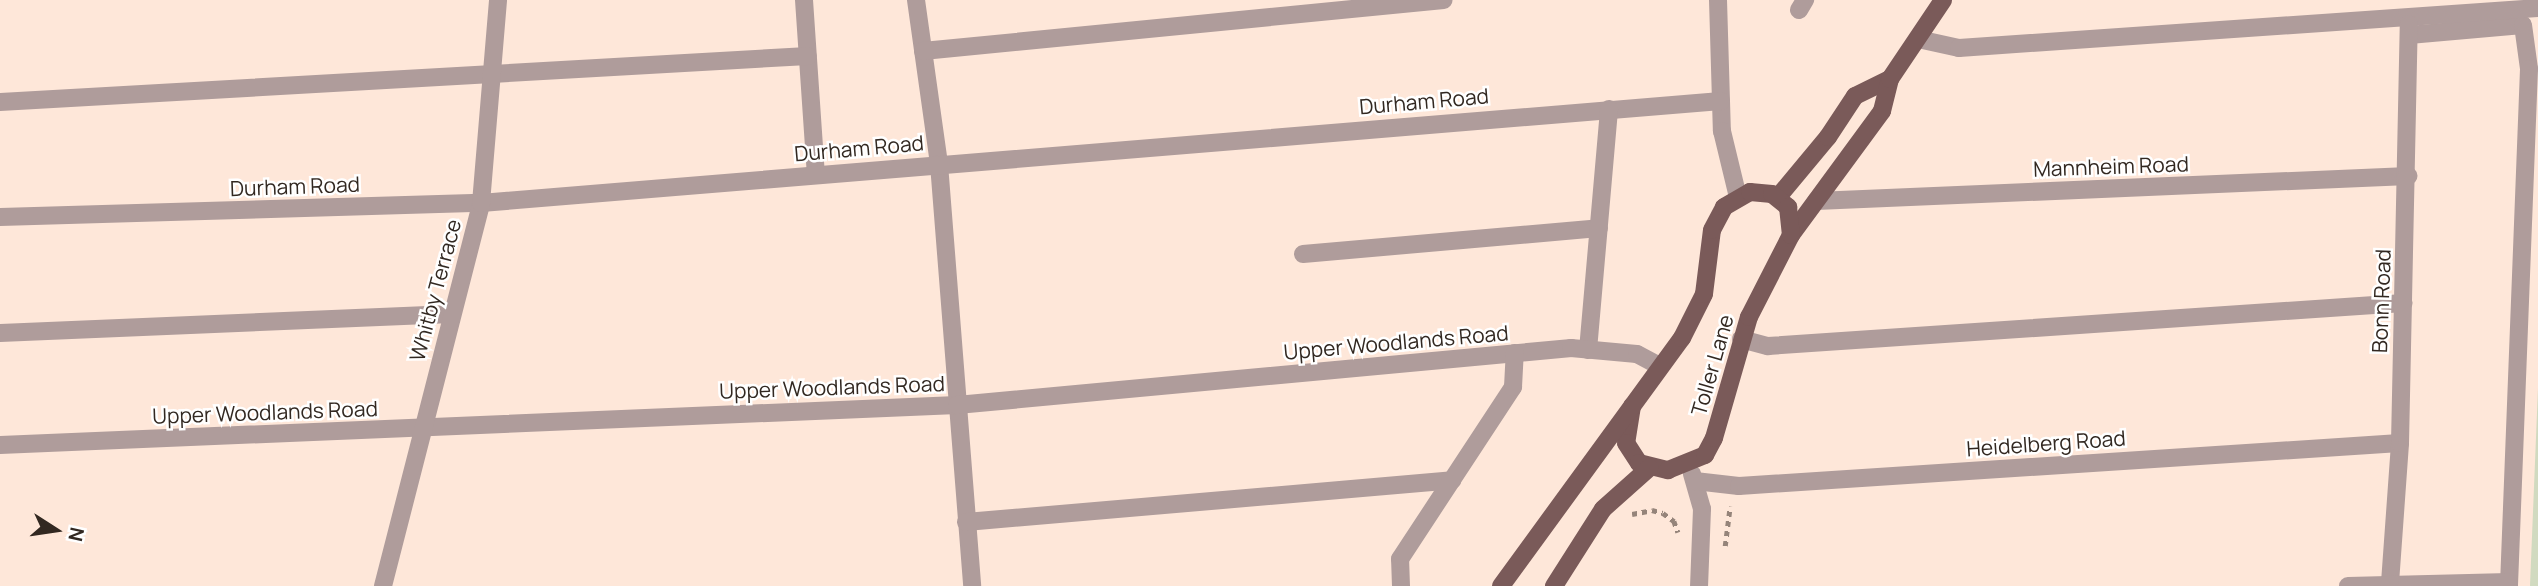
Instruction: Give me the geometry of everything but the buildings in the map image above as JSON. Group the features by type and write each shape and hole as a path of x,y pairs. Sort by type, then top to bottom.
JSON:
{"main road":[{"name":"Toller Lane","path":"1692,473 1714,438 1741,339 1791,235 1882,111 1890,79 1943,0"},
{"path":"1778,197 1828,136 1855,96 1890,79"},
{"path":"1738,197 1759,191 1778,197 1790,213 1791,235"},
{"name":"Toller Lane","path":"1501,586 1698,312 1712,230 1724,207 1738,197"},
{"name":"Toller Lane","path":"1632,406 1626,443 1634,459 1648,468"},
{"path":"1554,586 1603,509 1648,468 1692,473"}],"street":[{"name":"Whitby Terrace","path":"383,586 481,204 498,0"},
{"path":"804,0 816,174"},
{"path":"916,0 939,164 972,586"},
{"path":"923,51 1444,0"},
{"path":"1718,0 1725,154 1738,197"},
{"path":"2409,28 2538,8"},
{"path":"1917,39 1959,48 2409,28 2523,26 2529,69 2509,584 2390,583 2348,586"},
{"name":"Bonn Road","path":"2390,583 2400,443 2408,176 2409,28"},
{"path":"0,102 808,56"},
{"name":"Durham Road","path":"0,217 481,204 816,174 1721,101"},
{"path":"1588,349 1609,110"},
{"name":"Mannheim Road","path":"1816,201 2408,176"},
{"path":"1303,254 1599,228"},
{"path":"1741,339 1768,346 2404,303"},
{"path":"0,333 452,314"},
{"name":"Upper Woodlands Road","path":"0,445 957,405 1588,349 1637,354 1660,366"},
{"path":"1401,586 1400,559 1513,387 1515,354"},
{"name":"Heidelberg Road","path":"1692,473 1732,486 2400,443"},
{"path":"1692,473 1702,509 1699,586"},
{"path":"966,522 1452,480"}],"path":[{"path":"1626,517 1652,510 1663,513 1678,530 1677,551 1724,552 1732,486"}],"green space":[{"path":"2538,388 2538,586 2530,586"}]}
